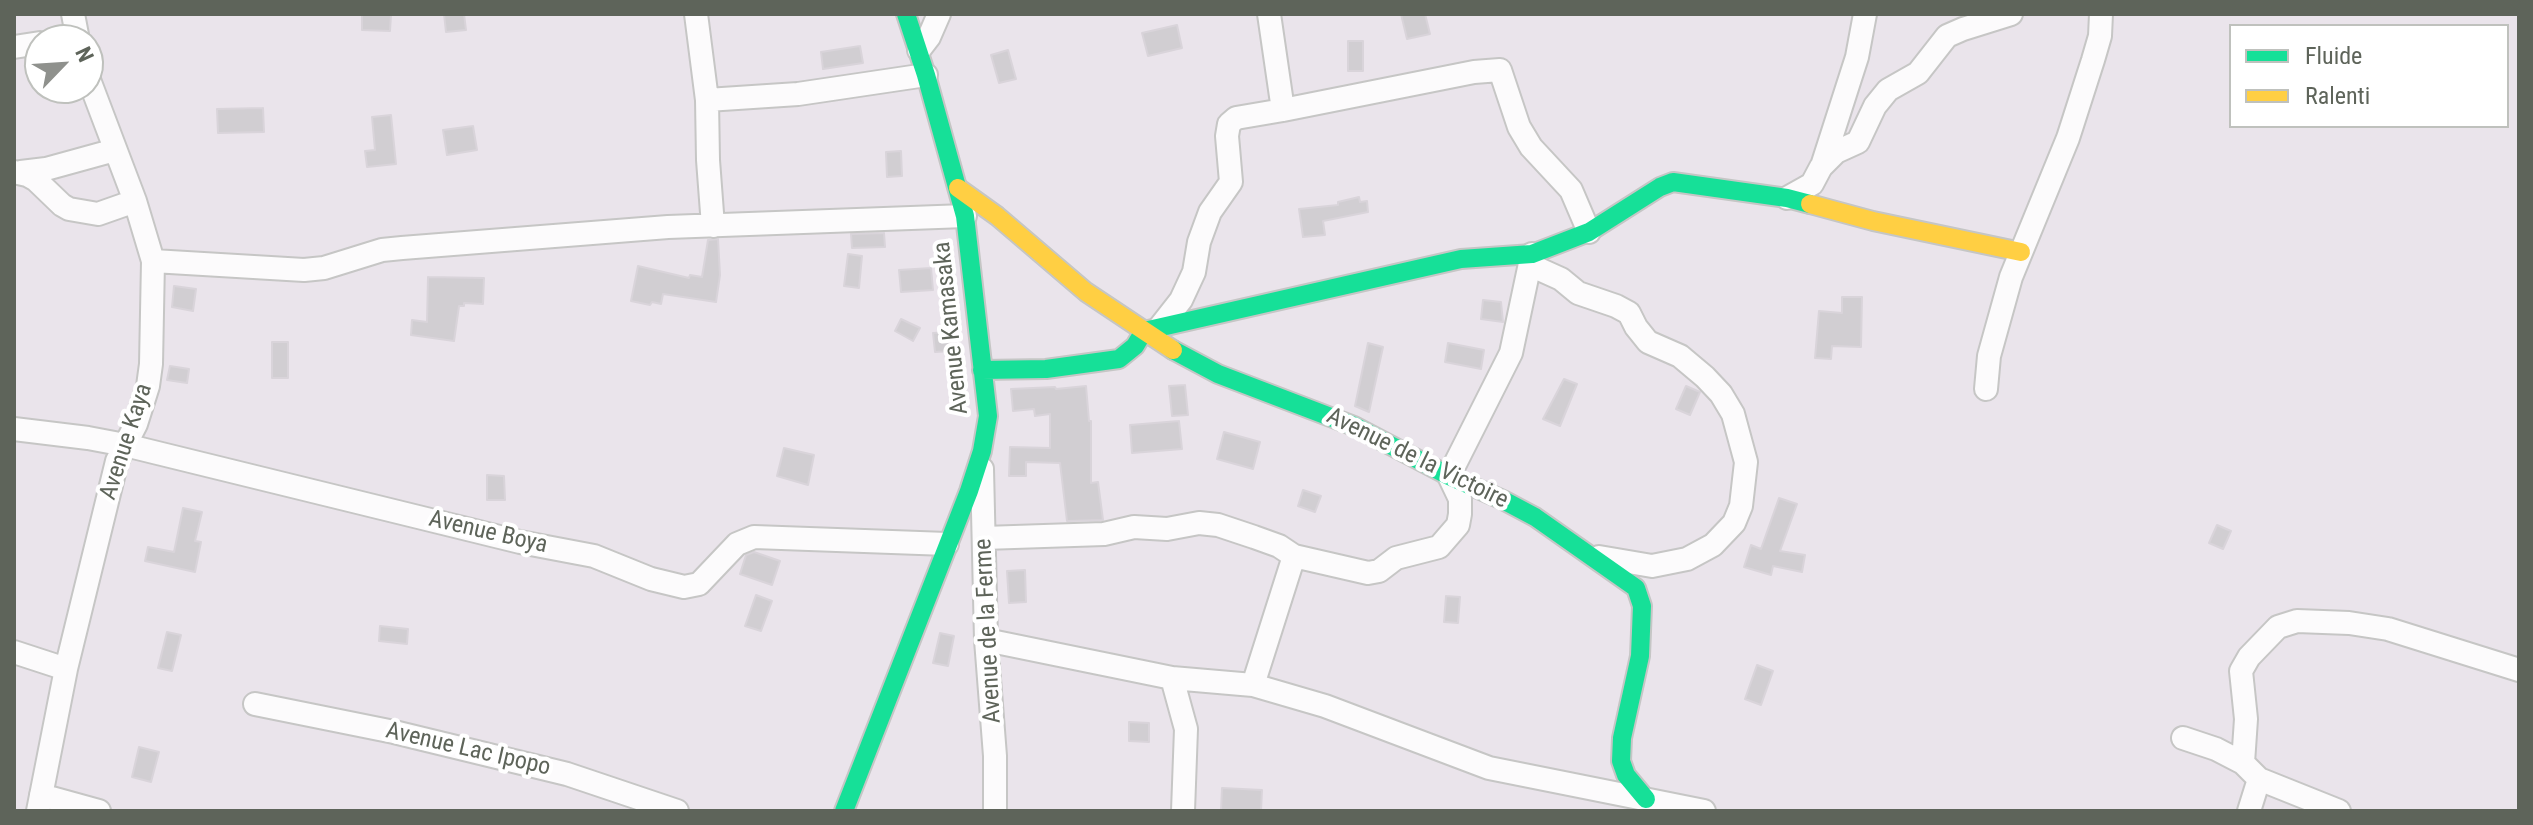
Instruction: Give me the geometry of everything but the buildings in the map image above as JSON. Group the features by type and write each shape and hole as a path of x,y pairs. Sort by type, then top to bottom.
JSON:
{"street":[{"path":"696,14 707,100 713,226"},
{"name":"Avenue Kamasaka","path":"844,811 969,491 982,451 988,416 965,216 906,14"},
{"path":"919,50 929,37 939,14"},
{"path":"1269,14 1283,110"},
{"path":"1787,198 1812,184 1821,167 1857,57 1865,14"},
{"path":"1821,167 1836,152 1858,142 1875,106 1888,90 1918,73 1947,36 2011,14"},
{"path":"1986,389 1992,345 2011,277 2068,138 2100,36 2101,14"},
{"path":"982,370 1046,369 1119,359 1135,346 1181,300 1194,272 1199,242 1210,212 1231,182 1227,136 1229,124 1236,118 1474,72 1500,70 1519,127 1531,147 1571,190 1589,232"},
{"path":"707,100 798,94 926,75"},
{"name":"Avenue Kaya","path":"40,803 66,669 117,461 136,424 148,386 153,324 153,261 135,201 98,104"},
{"path":"17,172 46,169 115,150"},
{"path":"17,172 36,180 69,209 98,214 135,201"},
{"path":"1151,329 1461,259 1531,259 1589,232 1673,182 1787,198 1873,221 2021,252"},
{"name":"Avenue de la Victoire","path":"958,188 997,216 1086,292 1151,329 1181,355 1218,374 1344,422 1535,517 1636,588 1640,597 1640,656 1624,727 1621,761 1626,775 1646,799"},
{"path":"153,261 304,270 324,268 382,250 402,248 713,226 965,216"},
{"path":"984,538 1104,534 1134,527 1167,529 1199,523 1218,525 1254,537 1279,546 1294,556 1368,573 1379,571 1396,558 1439,547 1458,525 1460,514 1460,499 1449,476 1511,353 1531,259"},
{"path":"1531,259 1578,293 1629,313 1648,342 1680,356 1705,377 1721,394 1733,414 1746,462 1738,515 1713,545 1687,559 1652,566 1590,555"},
{"name":"Avenue Boya","path":"14,429 125,445 520,542 594,556 651,579 684,587 699,584 737,544 754,537 947,544"},
{"name":"Avenue de la Ferme","path":"982,451 986,640 995,756 995,811"},
{"path":"1253,685 1294,556"},
{"path":"2249,811 2251,771 2241,671 2249,657 2278,627 2297,621 2349,623 2388,629 2519,670"},
{"path":"986,640 1172,678 1253,685 1325,706 1489,768 1704,811"},
{"path":"14,652 66,669"},
{"path":"1172,678 1186,729 1183,811"},
{"name":"Avenue Lac Ipopo","path":"255,704 394,732 567,774 677,811"},
{"path":"2183,738 2216,749 2251,771 2339,811"},
{"path":"1590,811 1599,789"},
{"path":"40,803 99,811"}],"traffic: fast":[{"path":"844,811 969,491 982,451 988,416 965,216 906,14"},
{"path":"982,370 1046,369 1119,359 1135,346 1144,331 1461,259 1532,254 1589,232 1673,182 1810,204"},
{"path":"1173,350 1218,374 1354,426 1449,476 1503,500 1535,517 1636,588 1642,606 1640,656 1622,738 1621,761 1626,775 1646,799"}],"traffic: slow":[{"path":"958,188 997,216 1086,292 1173,350"},
{"path":"1810,204 1873,221 2021,252"}]}
